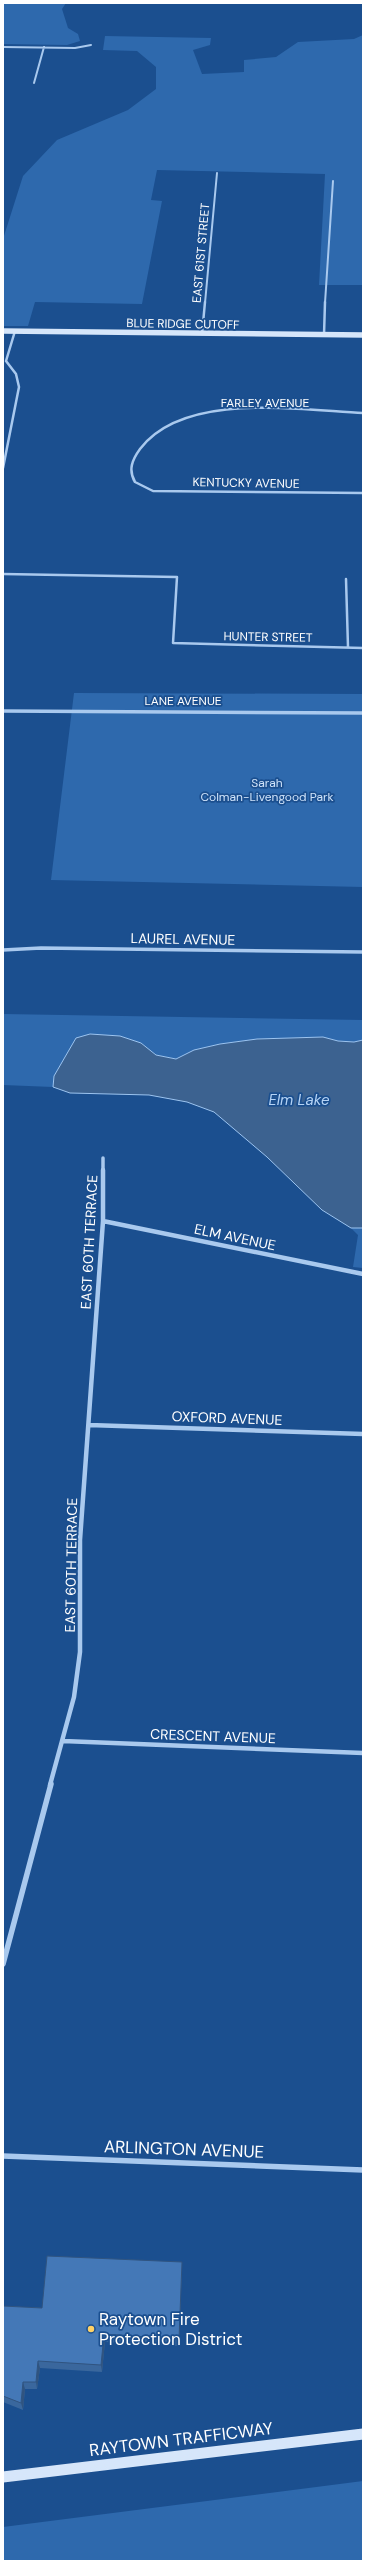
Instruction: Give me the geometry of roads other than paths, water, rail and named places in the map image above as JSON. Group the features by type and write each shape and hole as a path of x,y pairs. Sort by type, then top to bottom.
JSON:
{"main road":[{"name":"BLUE RIDGE CUTOFF","path":"3,331 202,335 363,335"},
{"name":"RAYTOWN TRAFFICWAY","path":"3,2477 363,2434"}],"street":[{"path":"3,47 91,45"},
{"path":"34,83 44,47"},
{"name":"EAST 61ST STREET","path":"202,335 217,173"},
{"path":"324,335 326,260 333,181"},
{"path":"3,468 19,387 16,374 4,362 15,331"},
{"name":"FARLEY AVENUE","path":"133,481 130,470 135,455 150,438 178,421 193,416 210,412 252,410 363,413"},
{"name":"KENTUCKY AVENUE","path":"133,481 145,489 153,491 363,493"},
{"name":"HUNTER STREET","path":"3,574 177,577 173,643 363,648"},
{"path":"346,579 348,647"},
{"name":"LANE AVENUE","path":"3,711 363,713"},
{"name":"LAUREL AVENUE","path":"3,950 40,948 363,952"},
{"name":"EAST 60TH TERRACE","path":"3,1964 74,1697 80,1652 80,1540 103,1221 103,1158"},
{"name":"ELM AVENUE","path":"103,1221 363,1274"},
{"name":"OXFORD AVENUE","path":"89,1425 363,1434"},
{"name":"CRESCENT AVENUE","path":"63,1741 363,1753"},
{"name":"ARLINGTON AVENUE","path":"3,2156 363,2170"}],"water":[{"name":"Elm Lake","path":"90,1034 120,1036 141,1043 156,1055 176,1059 194,1050 220,1044 257,1039 323,1037 338,1041 354,1042 363,1040 363,1228 351,1228 322,1210 267,1157 214,1112 187,1102 149,1095 70,1093 53,1087 54,1076 76,1038"}],"place":[{"name":"Raytown Fire Protection District","path":"91,2329"}],"park label":[{"name":"Sarah Colman-Livengood Park","path":"267,790"}]}
